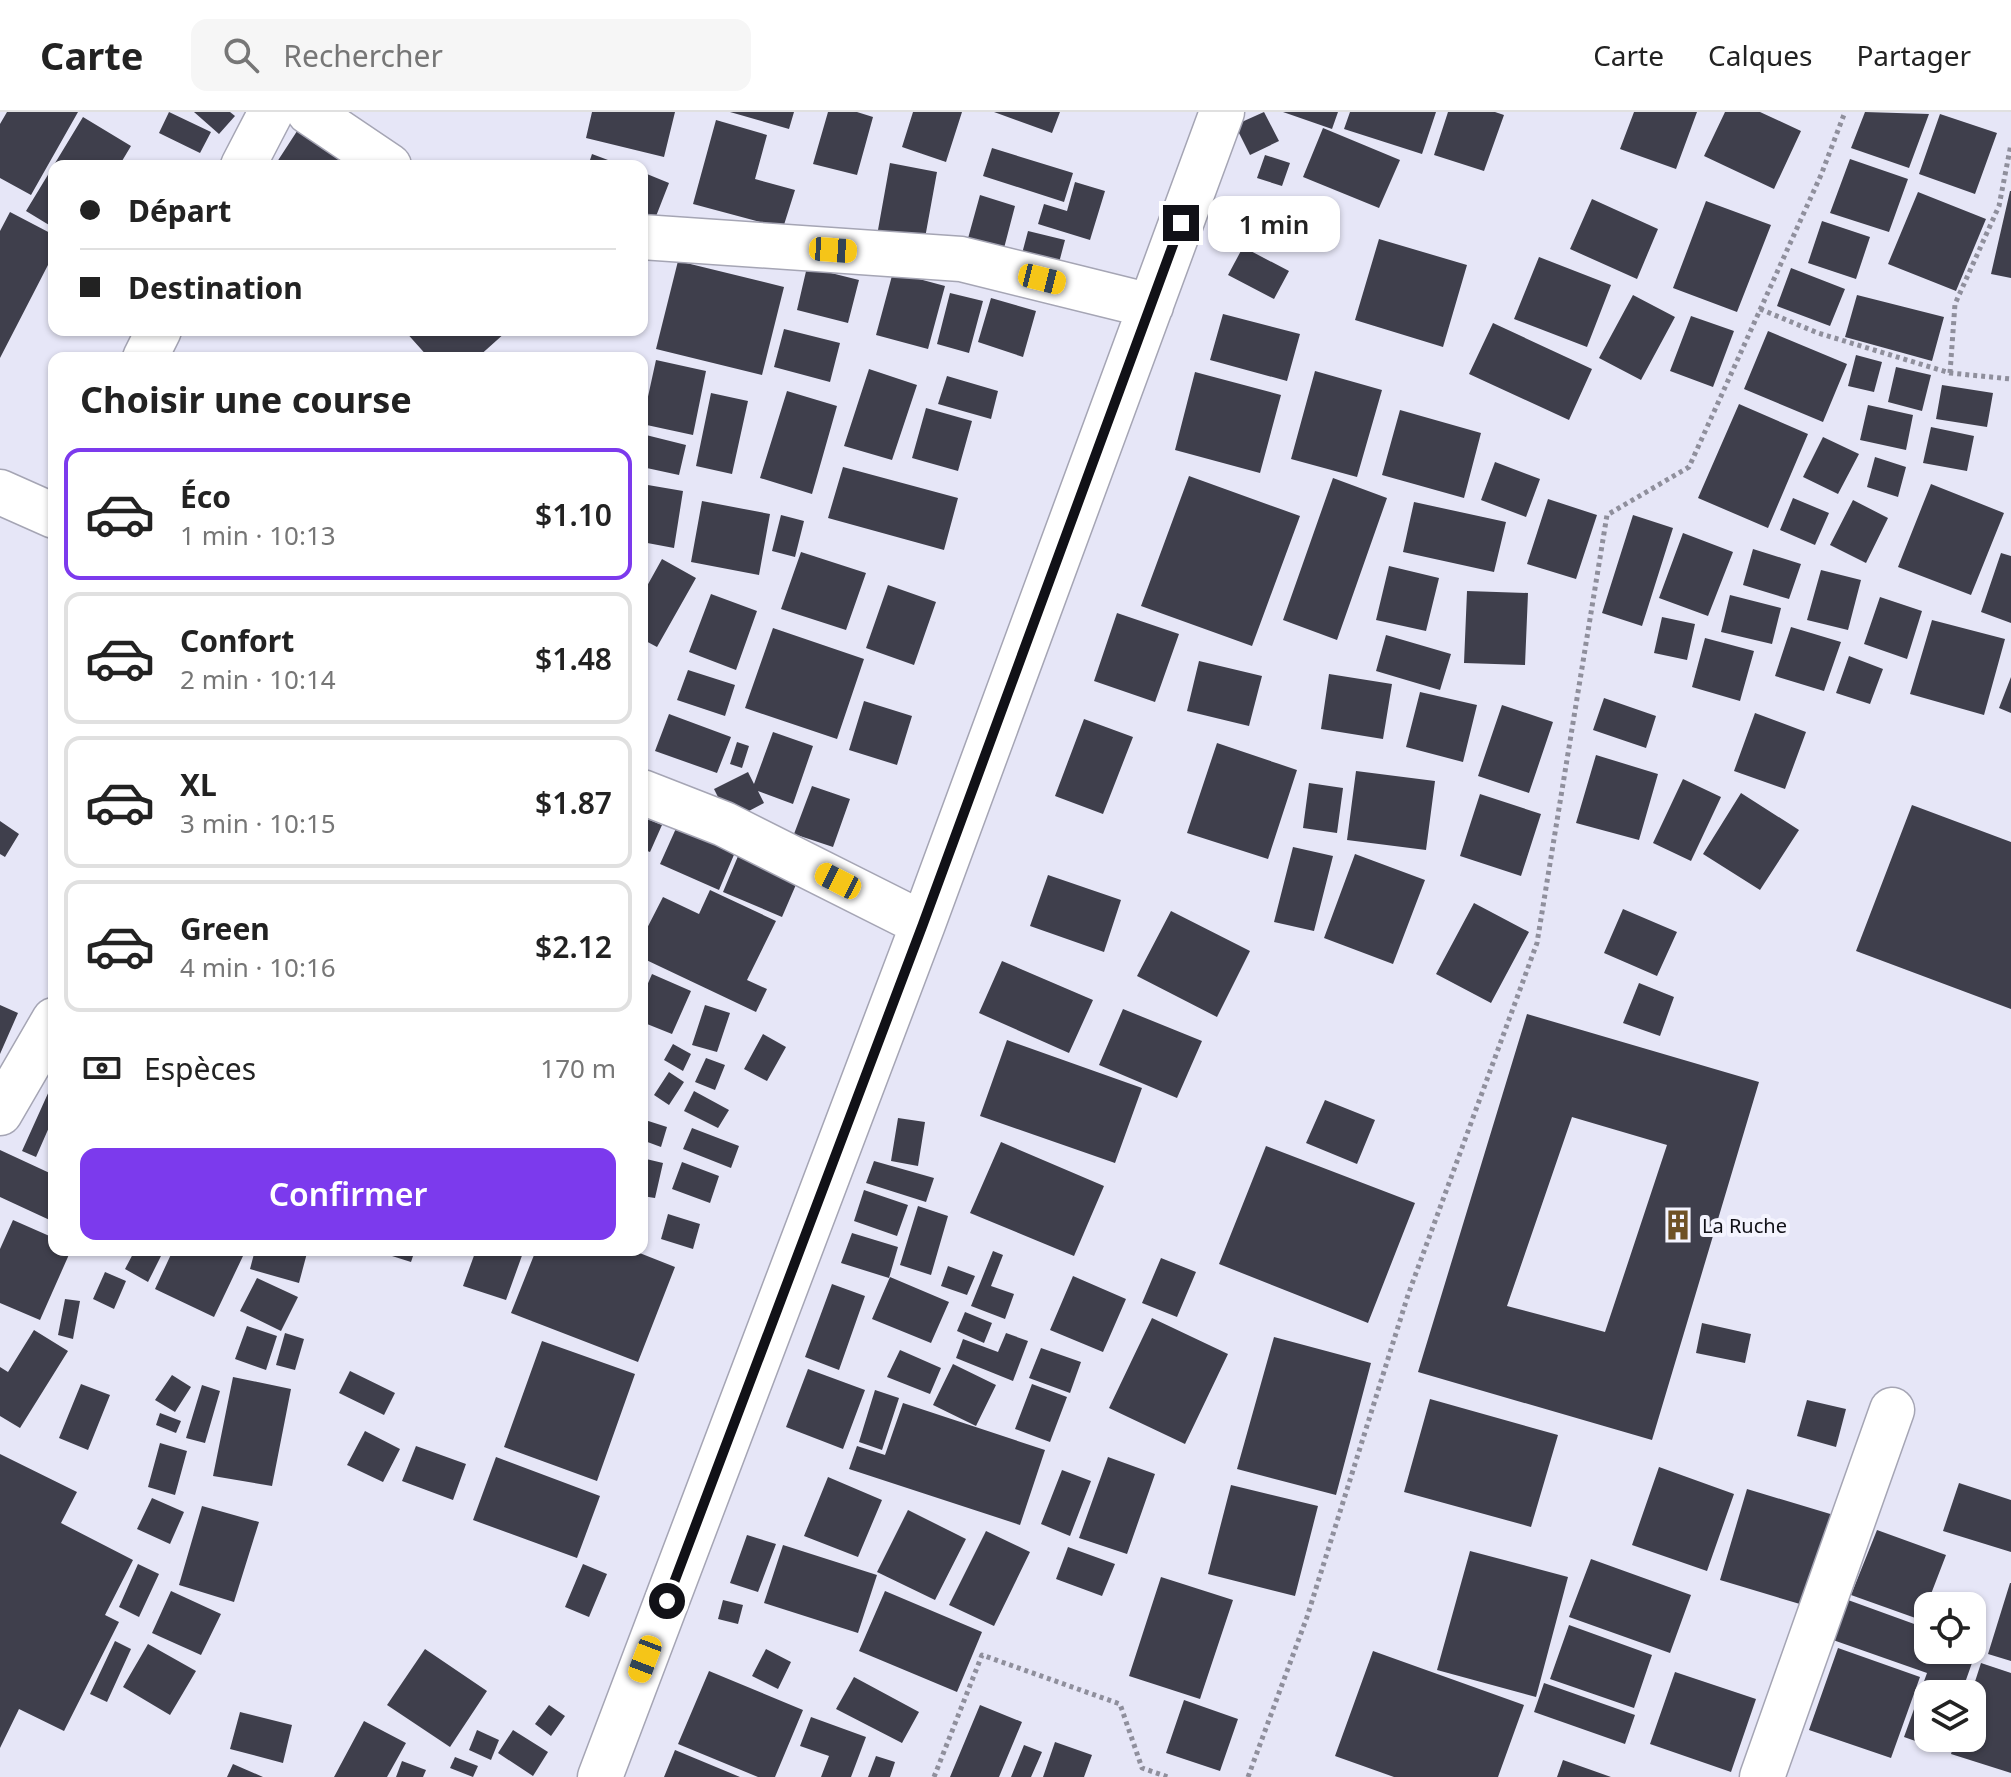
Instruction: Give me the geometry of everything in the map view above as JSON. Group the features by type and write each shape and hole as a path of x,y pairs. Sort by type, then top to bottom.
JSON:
{"street":[{"path":"246,160 271,112"},
{"path":"309,112 380,160"},
{"path":"600,1777 923,924 1222,112"},
{"path":"648,237 961,259 1151,306"},
{"path":"0,492 48,513"},
{"path":"648,794 724,824 923,924"},
{"path":"0,1113 48,1030"},
{"path":"1762,1777 1892,1410"}],"path":[{"path":"1248,1777 1307,1617 1408,1295 1537,943 1607,515 1689,467 1821,175 1845,112"},
{"path":"1950,373 1955,304 1999,206 2011,144"},
{"path":"1760,309 1818,333 1950,373 2011,379"},
{"path":"934,1777 982,1655 1120,1704 1142,1768 1168,1777"}],"building":[{"path":"7,112 78,112 48,160 31,195 0,178 0,124"},
{"path":"169,112 211,132 200,153 159,133"},
{"path":"194,112 230,112 235,116 219,134"},
{"path":"592,112 675,112 664,157 586,138"},
{"path":"730,112 794,112 789,129"},
{"path":"828,112 857,112 873,117 857,175 813,164"},
{"path":"913,112 962,112 946,162 902,147"},
{"path":"994,112 1060,112 1052,133"},
{"path":"1264,112 1279,141 1250,155 1235,125"},
{"path":"1283,112 1338,112 1332,129"},
{"path":"1350,112 1436,112 1422,154 1344,129"},
{"path":"1448,112 1495,112 1504,115 1484,171 1434,155"},
{"path":"1634,112 1697,112 1676,169 1620,149"},
{"path":"1725,112 1760,112 1801,131 1774,189 1704,156"},
{"path":"1865,112 1929,114 1909,168 1851,148"},
{"path":"1940,114 1997,133 1975,194 1919,174"},
{"path":"83,117 131,146 123,160 57,160"},
{"path":"716,120 767,135 755,179 795,190 783,228 693,204"},
{"path":"301,125 345,154 342,160 278,160"},
{"path":"1323,128 1400,160 1379,208 1303,177"},
{"path":"992,148 1073,173 1064,202 983,176"},
{"path":"592,154 608,160 590,160"},
{"path":"1265,155 1290,163 1282,186 1257,178"},
{"path":"1850,159 1908,179 1889,232 1830,213"},
{"path":"890,163 937,172 923,249 876,241"},
{"path":"648,174 669,183 653,224 648,222"},
{"path":"48,175 48,224 26,211"},
{"path":"1075,182 1105,191 1090,240 1038,224 1044,204 1067,211"},
{"path":"2011,191 2011,278 1991,274"},
{"path":"1918,192 1986,219 1956,291 1888,264"},
{"path":"980,195 1015,206 1003,252 967,242"},
{"path":"1592,199 1658,229 1637,279 1570,249"},
{"path":"1706,201 1771,225 1737,312 1673,288"},
{"path":"10,212 48,232 48,265 0,358 0,231"},
{"path":"1822,221 1870,237 1856,279 1808,263"},
{"path":"1028,231 1065,240 1056,274 1019,265"},
{"path":"1379,239 1467,265 1443,347 1355,320"},
{"path":"1243,247 1289,271 1274,299 1228,275"},
{"path":"1539,257 1611,285 1587,347 1514,319"},
{"path":"678,261 784,287 762,375 656,349"},
{"path":"807,267 859,280 848,323 797,310"},
{"path":"1791,268 1845,289 1830,326 1777,306"},
{"path":"893,272 945,286 928,349 876,335"},
{"path":"950,293 983,301 969,353 937,344"},
{"path":"1633,295 1675,317 1641,380 1599,358"},
{"path":"1857,295 1944,317 1932,361 1845,337"},
{"path":"991,298 1036,311 1023,357 978,342"},
{"path":"1223,314 1300,334 1287,381 1210,360"},
{"path":"1691,316 1734,331 1713,387 1670,371"},
{"path":"1493,323 1592,369 1569,420 1469,374"},
{"path":"784,329 840,343 830,382 774,367"},
{"path":"1768,331 1847,364 1823,422 1744,389"},
{"path":"409,336 502,336 484,352 424,352"},
{"path":"1856,355 1882,362 1874,392 1848,386"},
{"path":"656,360 706,371 693,435 648,425 648,397"},
{"path":"1896,367 1931,375 1922,411 1888,402"},
{"path":"869,369 917,385 892,460 844,446"},
{"path":"1315,371 1382,390 1357,477 1291,459"},
{"path":"1195,372 1281,395 1260,473 1175,450"},
{"path":"947,376 998,391 991,419 938,404"},
{"path":"1942,385 1993,393 1987,427 1936,419"},
{"path":"787,391 837,406 812,494 760,478"},
{"path":"711,393 748,401 732,474 696,466"},
{"path":"1739,404 1808,434 1768,528 1698,498"},
{"path":"1868,405 1913,415 1906,450 1860,440"},
{"path":"926,408 972,421 958,471 912,458"},
{"path":"1400,410 1481,433 1464,498 1382,475"},
{"path":"1931,427 1974,436 1967,471 1923,463"},
{"path":"648,436 686,445 679,475 648,468"},
{"path":"1823,437 1859,454 1838,494 1803,477"},
{"path":"1875,457 1906,467 1898,497 1867,487"},
{"path":"1495,462 1540,479 1526,517 1481,500"},
{"path":"843,467 958,498 944,550 828,518"},
{"path":"1189,476 1300,516 1252,646 1141,606"},
{"path":"1333,478 1387,498 1337,640 1283,620"},
{"path":"1931,484 2004,513 1971,595 1898,567"},
{"path":"648,485 683,491 674,548 648,543"},
{"path":"1793,498 1829,513 1815,545 1780,530"},
{"path":"1548,499 1597,515 1576,579 1527,564"},
{"path":"1853,500 1888,518 1866,563 1830,545"},
{"path":"702,501 770,514 759,575 691,562"},
{"path":"1414,502 1506,522 1494,572 1403,552"},
{"path":"781,515 804,521 795,557 772,551"},
{"path":"1633,515 1673,528 1642,626 1602,613"},
{"path":"1683,533 1733,552 1708,616 1659,598"},
{"path":"1753,549 1801,564 1789,599 1743,585"},
{"path":"801,552 866,573 846,630 781,609"},
{"path":"2001,553 2011,556 2011,623 1981,612"},
{"path":"662,559 696,578 657,647 648,642 648,584"},
{"path":"1389,566 1439,578 1426,631 1376,620"},
{"path":"1821,570 1861,580 1848,630 1807,620"},
{"path":"888,585 936,602 914,665 866,648"},
{"path":"1467,591 1528,593 1525,665 1464,663"},
{"path":"711,594 757,611 736,670 689,652"},
{"path":"1730,595 1781,608 1772,644 1721,632"},
{"path":"1880,597 1922,611 1907,659 1864,644"},
{"path":"1117,613 1179,634 1155,702 1094,681"},
{"path":"1662,617 1695,624 1687,660 1654,653"},
{"path":"1932,620 2005,639 1984,715 1910,694"},
{"path":"1791,627 1841,642 1824,691 1775,676"},
{"path":"773,628 864,659 837,739 745,708"},
{"path":"1386,635 1451,654 1440,690 1376,671"},
{"path":"1705,638 1754,651 1740,701 1692,687"},
{"path":"1849,656 1883,669 1870,704 1836,693"},
{"path":"1199,661 1262,676 1249,726 1187,711"},
{"path":"688,670 735,685 725,716 677,700"},
{"path":"1329,674 1392,684 1383,739 1321,729"},
{"path":"2011,677 2011,713 1999,708"},
{"path":"1420,692 1477,705 1463,762 1406,747"},
{"path":"1604,698 1656,716 1646,748 1593,730"},
{"path":"864,701 912,716 897,765 849,750"},
{"path":"1502,705 1553,722 1529,793 1478,776"},
{"path":"1755,713 1806,732 1785,789 1734,771"},
{"path":"669,714 731,737 717,773 655,751"},
{"path":"1084,719 1133,737 1103,814 1055,796"},
{"path":"773,732 813,746 793,804 758,791 764,803 730,821 714,789 748,772 754,784"},
{"path":"737,742 749,746 742,768 730,764"},
{"path":"1217,743 1297,770 1268,859 1187,833"},
{"path":"1596,755 1658,774 1639,840 1576,823"},
{"path":"1356,771 1435,781 1426,850 1347,840"},
{"path":"1683,779 1721,797 1691,861 1653,843"},
{"path":"1309,783 1343,788 1337,833 1303,828"},
{"path":"812,786 850,799 833,847 794,834"},
{"path":"1741,793 1799,830 1760,890 1703,854"},
{"path":"1480,794 1541,814 1521,876 1460,856"},
{"path":"1912,805 2011,842 2011,1009 1856,951"},
{"path":"648,819 662,825 648,851"},
{"path":"0,821 19,834 5,857 0,854"},
{"path":"678,824 736,850 719,890 660,864"},
{"path":"1293,847 1333,856 1314,931 1274,922"},
{"path":"741,849 801,873 782,917 723,892"},
{"path":"1355,854 1425,880 1393,964 1324,938"},
{"path":"1048,875 1121,900 1104,952 1030,926"},
{"path":"710,890 776,921 747,980 767,989 756,1012 648,961 648,926 663,897 699,914"},
{"path":"1474,903 1529,932 1491,1003 1436,974"},
{"path":"1623,909 1677,932 1657,976 1604,953"},
{"path":"1171,911 1250,951 1217,1017 1137,976"},
{"path":"1002,961 1093,1000 1069,1053 979,1013"},
{"path":"652,974 691,991 672,1034 648,1024 648,983"},
{"path":"1639,983 1674,997 1660,1036 1623,1023"},
{"path":"0,1005 18,1013 0,1054"},
{"path":"705,1005 730,1013 717,1052 692,1045"},
{"path":"1123,1009 1202,1041 1177,1098 1099,1065"},
{"name":"La Ruche","path":"1527,1014 1759,1082 1652,1440 1418,1372","holes":["1572,1117 1667,1145 1605,1332 1507,1306"]},
{"path":"763,1034 786,1047 767,1081 744,1069"},
{"path":"1007,1040 1142,1088 1115,1163 980,1116"},
{"path":"673,1044 691,1054 683,1071 664,1060"},
{"path":"706,1058 725,1065 715,1090 695,1082"},
{"path":"669,1072 684,1082 669,1105 654,1095"},
{"path":"694,1091 729,1110 718,1128 684,1111"},
{"path":"48,1093 48,1130 36,1157 22,1151"},
{"path":"1325,1100 1375,1120 1357,1164 1306,1143"},
{"path":"898,1118 925,1122 918,1166 891,1161"},
{"path":"648,1121 667,1127 661,1147 648,1142"},
{"path":"692,1128 739,1146 731,1168 683,1149"},
{"path":"1001,1142 1104,1186 1074,1256 970,1213"},
{"path":"1266,1146 1415,1203 1368,1323 1219,1264"},
{"path":"0,1150 48,1172 48,1219 0,1197"},
{"path":"648,1159 663,1163 655,1198 648,1197"},
{"path":"874,1161 934,1178 926,1202 866,1183"},
{"path":"682,1162 719,1176 710,1203 672,1189"},
{"path":"864,1190 908,1205 897,1236 854,1221"},
{"path":"918,1206 948,1216 931,1275 900,1265"},
{"path":"668,1214 700,1224 693,1249 661,1239"},
{"path":"13,1220 48,1235 48,1256 68,1256 40,1320 0,1303 0,1249"},
{"path":"852,1233 898,1247 889,1278 841,1263"},
{"path":"993,1251 1003,1255 991,1286 1014,1294 1005,1319 971,1306"},
{"path":"132,1256 161,1256 148,1282 125,1269"},
{"path":"170,1256 243,1256 214,1317 155,1289"},
{"path":"253,1256 306,1256 299,1283 250,1269"},
{"path":"392,1256 413,1256 411,1262"},
{"path":"474,1256 522,1256 506,1300 463,1286"},
{"path":"534,1256 647,1256 675,1267 638,1362 511,1313"},
{"path":"1161,1258 1196,1272 1177,1317 1142,1303"},
{"path":"948,1266 975,1276 967,1295 941,1286"},
{"path":"105,1272 126,1281 114,1309 93,1299"},
{"path":"1073,1276 1126,1299 1103,1352 1050,1330"},
{"path":"890,1277 949,1302 931,1343 872,1319"},
{"path":"257,1278 298,1297 281,1331 240,1311"},
{"path":"832,1284 865,1296 839,1370 805,1357"},
{"path":"65,1299 80,1301 73,1339 58,1335"},
{"path":"965,1312 992,1323 984,1343 957,1331"},
{"path":"1152,1318 1228,1354 1185,1444 1109,1408"},
{"path":"1702,1323 1751,1334 1745,1363 1696,1353"},
{"path":"247,1326 277,1336 266,1370 235,1359"},
{"path":"34,1330 68,1351 20,1428 0,1416 0,1367 8,1372"},
{"path":"285,1333 304,1339 295,1370 276,1365"},
{"path":"1006,1333 1028,1341 1013,1381 956,1358 963,1339 998,1352"},
{"path":"1274,1337 1371,1363 1336,1495 1237,1469"},
{"path":"542,1341 635,1374 597,1481 504,1447"},
{"path":"1041,1348 1081,1362 1070,1393 1029,1378"},
{"path":"900,1350 941,1368 930,1394 887,1377"},
{"path":"953,1364 996,1385 976,1426 933,1405"},
{"path":"808,1369 865,1390 843,1449 786,1427"},
{"path":"350,1371 395,1393 384,1415 339,1393"},
{"path":"172,1375 191,1387 175,1412 155,1400"},
{"path":"233,1377 291,1389 272,1486 213,1476"},
{"path":"81,1384 110,1395 88,1450 59,1438"},
{"path":"1032,1384 1067,1397 1050,1442 1015,1429"},
{"path":"202,1385 220,1391 205,1443 186,1438"},
{"path":"875,1390 899,1398 882,1450 859,1442"},
{"path":"1430,1399 1558,1435 1531,1527 1404,1492"},
{"path":"1807,1400 1846,1409 1836,1447 1797,1436"},
{"path":"903,1403 1045,1450 1020,1525 849,1469 857,1446 885,1455"},
{"path":"160,1413 181,1421 176,1433 156,1425"},
{"path":"365,1431 400,1449 383,1482 347,1465"},
{"path":"160,1443 187,1451 175,1495 148,1487"},
{"path":"416,1446 466,1464 453,1500 402,1481"},
{"path":"0,1454 77,1492 61,1523 133,1560 105,1615 119,1622 64,1731 19,1709 0,1748"},
{"path":"496,1457 600,1496 577,1558 473,1520"},
{"path":"1108,1457 1155,1474 1127,1554 1079,1538"},
{"path":"1659,1467 1734,1494 1707,1571 1632,1545"},
{"path":"1062,1470 1091,1481 1070,1536 1041,1524"},
{"path":"828,1477 882,1500 858,1557 804,1536"},
{"path":"1959,1483 2011,1500 2011,1552 1943,1531"},
{"path":"1231,1485 1318,1506 1295,1596 1208,1574"},
{"path":"1747,1489 1837,1516 1810,1607 1720,1580"},
{"path":"152,1498 184,1512 170,1544 137,1529"},
{"path":"202,1506 259,1522 234,1602 179,1585"},
{"path":"908,1510 966,1539 935,1600 877,1572"},
{"path":"1877,1530 1946,1555 1932,1592 1914,1592 1914,1618 1851,1595"},
{"path":"986,1531 1030,1552 994,1626 949,1605"},
{"path":"747,1535 776,1544 758,1592 730,1583"},
{"path":"783,1545 877,1575 858,1633 764,1603"},
{"path":"1068,1547 1115,1564 1102,1596 1056,1579"},
{"path":"1470,1551 1568,1577 1536,1697 1437,1670"},
{"path":"1591,1559 1691,1595 1670,1653 1569,1617"},
{"path":"138,1564 159,1574 139,1617 119,1607"},
{"path":"583,1564 607,1574 589,1617 565,1607"},
{"path":"1161,1577 1233,1600 1200,1699 1129,1676"},
{"path":"2011,1583 2011,1661 1988,1654"},
{"path":"171,1591 221,1614 201,1655 152,1633"},
{"path":"885,1591 982,1632 957,1692 859,1651"},
{"path":"723,1600 743,1605 738,1624 718,1619"},
{"path":"1848,1600 1914,1624 1914,1664 1972,1664 1966,1680 1924,1680 1927,1673 1833,1640"},
{"path":"1569,1625 1652,1655 1634,1708 1550,1679"},
{"path":"115,1641 131,1649 107,1702 90,1694"},
{"path":"148,1644 196,1671 170,1715 123,1687"},
{"path":"1838,1648 1920,1677 1914,1680 1914,1694 1891,1758 1809,1730"},
{"path":"425,1649 487,1691 450,1747 387,1705"},
{"path":"766,1649 791,1662 778,1689 752,1676"},
{"path":"1373,1651 1524,1705 1498,1777 1394,1777 1335,1756"},
{"path":"1981,1664 2011,1673 2011,1773 1951,1754 1986,1752 1986,1680 1976,1680"},
{"path":"709,1671 803,1710 775,1777 758,1777 678,1744"},
{"path":"1675,1672 1756,1699 1731,1772 1650,1744"},
{"path":"854,1677 919,1712 902,1743 836,1709"},
{"path":"1544,1683 1635,1715 1625,1744 1534,1712"},
{"path":"1184,1700 1238,1719 1220,1771 1166,1753"},
{"path":"549,1705 565,1716 551,1736 535,1724"},
{"path":"980,1705 1022,1722 999,1777 950,1777"},
{"path":"1914,1709 1914,1741 1904,1737"},
{"path":"240,1712 292,1725 283,1763 230,1749"},
{"path":"811,1717 866,1737 851,1777 821,1777 829,1756 800,1746"},
{"path":"364,1721 406,1743 387,1777 334,1777"},
{"path":"477,1730 499,1740 491,1760 469,1750"},
{"path":"513,1730 548,1752 533,1776 498,1753"},
{"path":"1055,1742 1092,1755 1084,1777 1043,1777"},
{"path":"1024,1745 1042,1752 1031,1777 1011,1777"},
{"path":"675,1750 740,1777 664,1777"},
{"path":"876,1756 895,1762 890,1777 868,1777"},
{"path":"455,1757 478,1766 473,1777 450,1768"},
{"path":"1563,1760 1611,1777 1557,1777"},
{"path":"402,1761 426,1770 423,1777 396,1777"},
{"path":"233,1764 263,1777 227,1777"}],"place":[{"name":"La Ruche","path":"1678,1225"}],"route":[{"path":"667,1601 923,924 1181,223"}]}
